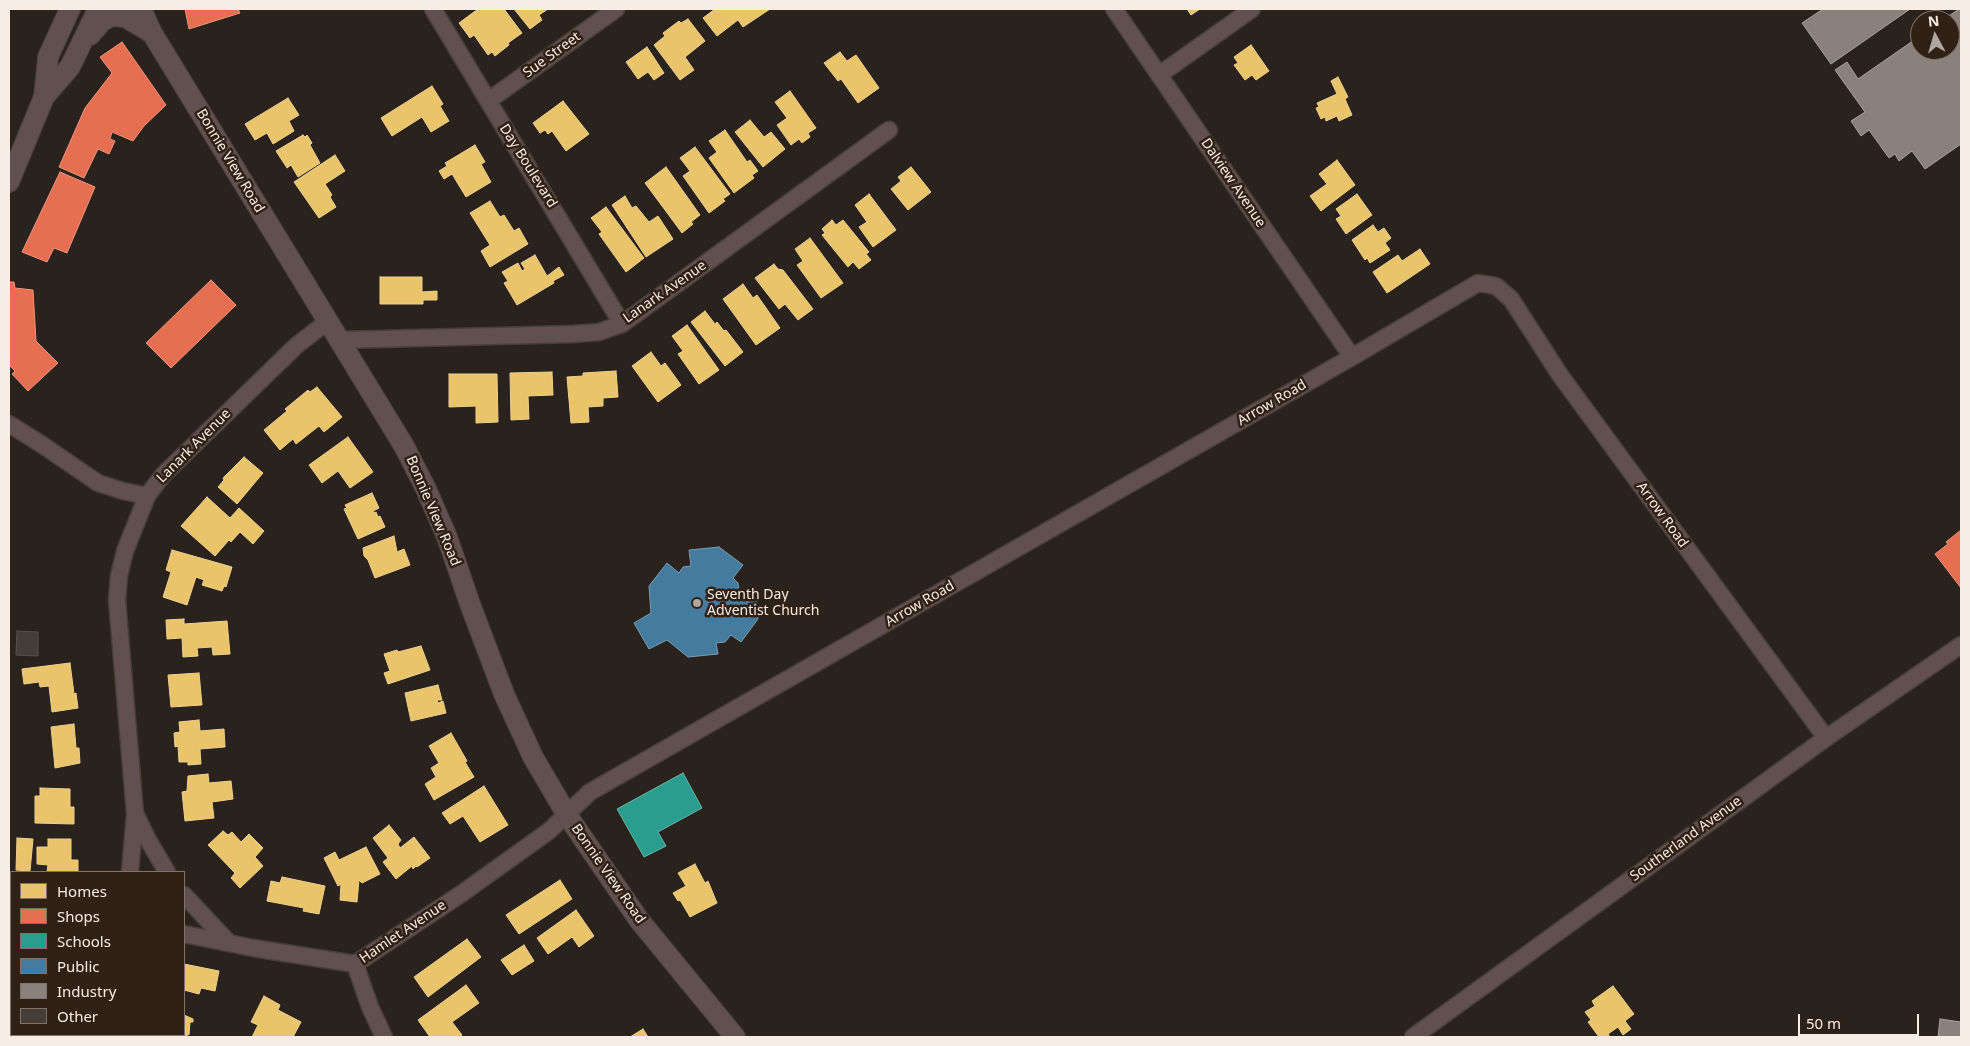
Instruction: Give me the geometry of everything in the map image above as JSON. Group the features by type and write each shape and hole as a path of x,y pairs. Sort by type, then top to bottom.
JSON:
{"street":[{"path":"9,182 44,97 48,57 70,9"},
{"path":"44,97 70,67 98,9"},
{"name":"Bonnie View Road","path":"141,9 152,33 404,446 426,489 447,537 470,604 515,719 533,757 568,815 639,920 735,1037"},
{"name":"Day Boulevard","path":"433,9 622,324"},
{"name":"Sue Street","path":"488,101 616,9"},
{"name":"Dalview Avenue","path":"1114,9 1352,357"},
{"path":"1159,75 1252,9"},
{"path":"80,46 102,21 112,16 125,17 152,33"},
{"name":"Lanark Avenue","path":"340,340 572,334 599,332 622,324 889,130"},
{"name":"Arrow Road","path":"568,815 590,792 1352,357 1478,283 1496,286 1511,299 1571,390 1826,738"},
{"name":"Lanark Avenue","path":"130,871 135,814 117,600 119,576 125,552 147,496 163,475 297,345 328,322"},
{"path":"9,424 98,482 123,491 147,496"},
{"name":"Southerland Avenue","path":"1413,1037 1826,738 1961,645"},
{"name":"Lanark Avenue","path":"135,814 146,838 166,871"},
{"name":"Hamlet Avenue","path":"185,934 355,964 461,894 549,831 568,815"},
{"path":"185,895 229,943"},
{"path":"355,964 370,1007 384,1037"}],"building: Homes":[{"path":"478,9 504,9 522,33 495,56 492,52 488,55 474,35 470,38 459,23"},
{"path":"514,9 548,9 539,15 542,20 530,29"},
{"path":"715,9 770,9 743,27 738,20 717,36 703,18"},
{"path":"1187,9 1200,9 1191,15"},
{"path":"688,19 705,41 685,57 694,70 680,80 654,45 665,36 663,33 679,21 681,23"},
{"path":"1251,45 1269,71 1256,80 1252,75 1245,80 1234,65 1238,63 1234,57"},
{"path":"647,47 664,73 654,80 648,72 638,79 626,62"},
{"path":"840,52 847,61 856,55 879,88 858,103 841,79 838,81 824,63"},
{"path":"1338,77 1348,97 1345,99 1352,115 1339,121 1337,116 1326,121 1325,117 1321,119 1316,108 1319,107 1317,103 1337,94 1331,81"},
{"path":"432,86 443,104 440,106 449,121 431,132 422,117 392,136 381,118"},
{"path":"790,91 816,128 808,133 810,137 802,143 799,139 791,145 777,125 787,118 775,102"},
{"path":"288,98 299,115 289,121 294,131 273,144 267,133 255,140 245,124"},
{"path":"563,101 589,134 566,151 552,131 548,134 545,130 540,133 533,123"},
{"path":"750,120 764,137 771,132 785,149 763,167 735,132"},
{"path":"725,130 747,162 750,160 758,171 752,175 754,178 734,193 709,158 717,152 709,141"},
{"path":"303,135 305,137 307,135 312,143 310,145 320,163 298,177 291,165 287,168 276,151"},
{"path":"475,145 485,162 481,164 491,182 466,197 452,174 444,179 439,171 447,166 445,163"},
{"path":"695,147 730,194 723,199 725,201 709,213 683,176 690,171 680,158"},
{"path":"335,155 345,171 325,184 332,195 330,197 336,207 319,218 294,182"},
{"path":"1337,160 1355,185 1321,211 1310,196 1327,184 1319,174"},
{"path":"666,167 700,215 682,233 645,183"},
{"path":"911,167 931,192 908,210 891,189 901,181 898,177"},
{"path":"869,194 896,230 873,247 859,227 867,222 855,205"},
{"path":"1357,194 1372,215 1346,234 1336,219 1341,216 1336,209"},
{"path":"625,196 632,208 636,206 649,222 658,216 673,239 646,257 612,205"},
{"path":"490,201 500,217 504,215 514,231 519,228 528,244 490,267 481,251 490,245 470,213"},
{"path":"606,207 644,258 626,272 599,234 602,232 591,218"},
{"path":"832,220 836,225 843,220 869,252 866,254 871,260 859,269 853,262 848,267 822,235 825,233 822,229"},
{"path":"1373,225 1378,232 1384,228 1391,238 1385,243 1390,250 1370,263 1367,258 1365,260 1352,240"},
{"path":"810,238 843,283 821,298 797,265 803,261 795,249"},
{"path":"1420,249 1430,264 1387,293 1373,272 1398,255 1402,261"},
{"path":"535,255 547,276 559,267 564,275 517,305 504,283 508,281 502,272 518,263 522,271 525,269 521,263"},
{"path":"774,264 778,269 783,270 813,309 798,320 785,304 779,309 755,278"},
{"path":"380,277 422,277 422,292 437,291 437,300 423,300 423,304 380,304"},
{"path":"743,284 753,298 757,295 780,328 756,345 723,299"},
{"path":"705,311 715,324 717,322 724,331 726,330 743,352 725,366 691,322"},
{"path":"687,325 719,370 699,384 678,354 683,351 672,336"},
{"path":"651,352 661,366 665,363 681,385 658,402 632,366"},
{"path":"616,371 618,397 603,398 603,406 588,407 589,422 571,423 567,377 583,376 583,373"},
{"path":"552,372 553,395 528,396 529,419 511,420 510,373"},
{"path":"449,374 497,374 498,422 476,423 476,406 449,407"},
{"path":"317,387 342,417 324,432 319,426 296,444 293,439 280,450 264,430 308,390 310,392"},
{"path":"348,437 373,472 350,488 338,471 322,483 309,465"},
{"path":"244,457 263,473 237,504 218,487 224,480 223,478"},
{"path":"372,493 379,508 373,511 374,513 376,512 378,517 380,516 385,527 358,539 344,509 347,508 345,505"},
{"path":"207,497 230,518 239,508 264,531 253,544 240,532 231,542 229,540 215,556 181,526"},
{"path":"394,536 397,552 404,549 410,565 375,578 368,560 364,556 363,548"},
{"path":"172,550 232,567 226,587 224,586 222,591 202,585 204,580 196,577 187,605 163,597 171,572 166,570"},
{"path":"184,619 184,624 227,621 230,654 213,655 212,647 197,648 198,656 183,657 182,638 167,639 166,620"},
{"path":"421,646 430,670 388,684 384,673 390,671 384,654"},
{"path":"70,663 78,708 52,712 49,686 40,687 39,682 24,684 22,669"},
{"path":"199,673 202,705 171,707 168,675"},
{"path":"438,685 442,700 437,700 438,703 443,701 446,713 411,721 405,693"},
{"path":"199,720 200,731 224,729 225,747 200,749 201,764 188,765 188,762 179,762 178,746 175,747 174,733 180,732 179,722"},
{"path":"74,724 76,748 79,748 80,763 55,768 51,727"},
{"path":"451,733 474,777 434,800 425,784 436,777 431,768 439,763 429,746"},
{"path":"208,774 209,783 231,781 233,799 212,802 214,818 185,821 182,792 187,791 188,776"},
{"path":"484,786 508,825 480,842 463,816 450,824 442,813"},
{"path":"40,788 70,789 70,807 74,807 74,824 35,823 35,796 40,796"},
{"path":"389,825 401,840 398,844 400,848 414,837 430,858 413,869 412,866 396,879 383,862 388,858 373,838"},
{"path":"223,831 228,835 232,832 241,842 249,834 263,848 255,857 263,866 240,888 231,878 235,873 208,845"},
{"path":"17,838 33,839 30,871 16,870"},
{"path":"48,839 71,839 71,860 78,860 78,871 47,871 48,865 37,864 37,847 48,847"},
{"path":"366,847 380,874 362,883 359,880 357,902 340,900 341,884 338,886 324,858 335,852 339,860"},
{"path":"695,864 705,883 708,881 717,903 690,917 680,900 678,901 673,893 686,886 678,873"},
{"path":"282,877 325,886 319,914 303,911 304,908 267,901 271,881 280,883"},
{"path":"560,880 572,899 519,934 506,915"},
{"path":"576,910 594,936 579,947 572,937 548,954 537,938"},
{"path":"467,939 481,957 428,997 414,977"},
{"path":"524,945 534,961 512,975 501,960"},
{"path":"185,964 219,971 215,991 201,988 199,994 185,990"},
{"path":"466,985 479,1003 452,1022 462,1035 459,1037 430,1037 418,1020"},
{"path":"1613,986 1634,1014 1625,1021 1631,1029 1623,1035 1618,1027 1608,1034 1610,1037 1599,1037 1588,1022 1591,1020 1585,1012 1595,1006 1592,1001"},
{"path":"264,996 280,1005 278,1010 301,1022 293,1037 252,1037 258,1025 251,1022"},
{"path":"9,1006 10,1026 9,1026"},
{"path":"185,1015 193,1019 193,1022 190,1022 189,1035 187,1034 187,1037 155,1037 185,1036"},
{"path":"643,1029 648,1037 630,1037"}],"building: Shops":[{"path":"185,9 238,9 240,13 189,29"},
{"path":"122,42 166,105 144,126 133,141 112,132 110,139 115,141 109,154 98,149 84,178 59,167 85,108 112,73 100,57"},
{"path":"60,172 95,187 67,253 54,248 47,262 22,252"},
{"path":"211,280 236,305 171,368 146,343"},
{"path":"9,282 14,282 15,288 33,290 36,341 58,363 28,391 12,374 15,371 9,365"},
{"path":"1961,530 1961,588 1935,554"}],"building: Schools":[{"path":"683,773 702,808 658,832 666,846 644,857 617,809"}],"building: Public":[{"path":"719,547 743,565 733,578 738,583 739,590 756,589 758,619 741,642 731,635 725,642 716,643 718,654 688,657 667,640 649,649 634,623 651,613 649,586 667,563 679,573 683,567 691,566 689,550"}],"building: Industry":[{"path":"1823,9 1910,9 1831,64 1802,23"},
{"path":"1961,9 1961,144 1925,169 1912,151 1899,161 1895,154 1889,158 1869,130 1861,136 1851,121 1865,112 1835,70 1847,62 1858,79 1910,43 1910,60 1960,60 1960,10 1958,10"},
{"path":"1940,1019 1961,1022 1961,1037 1938,1037"}],"building: Other":[{"path":"17,631 38,632 38,656 16,655"}],"place":[{"name":"Seventh Day Adventist Church","path":"697,603"}]}
